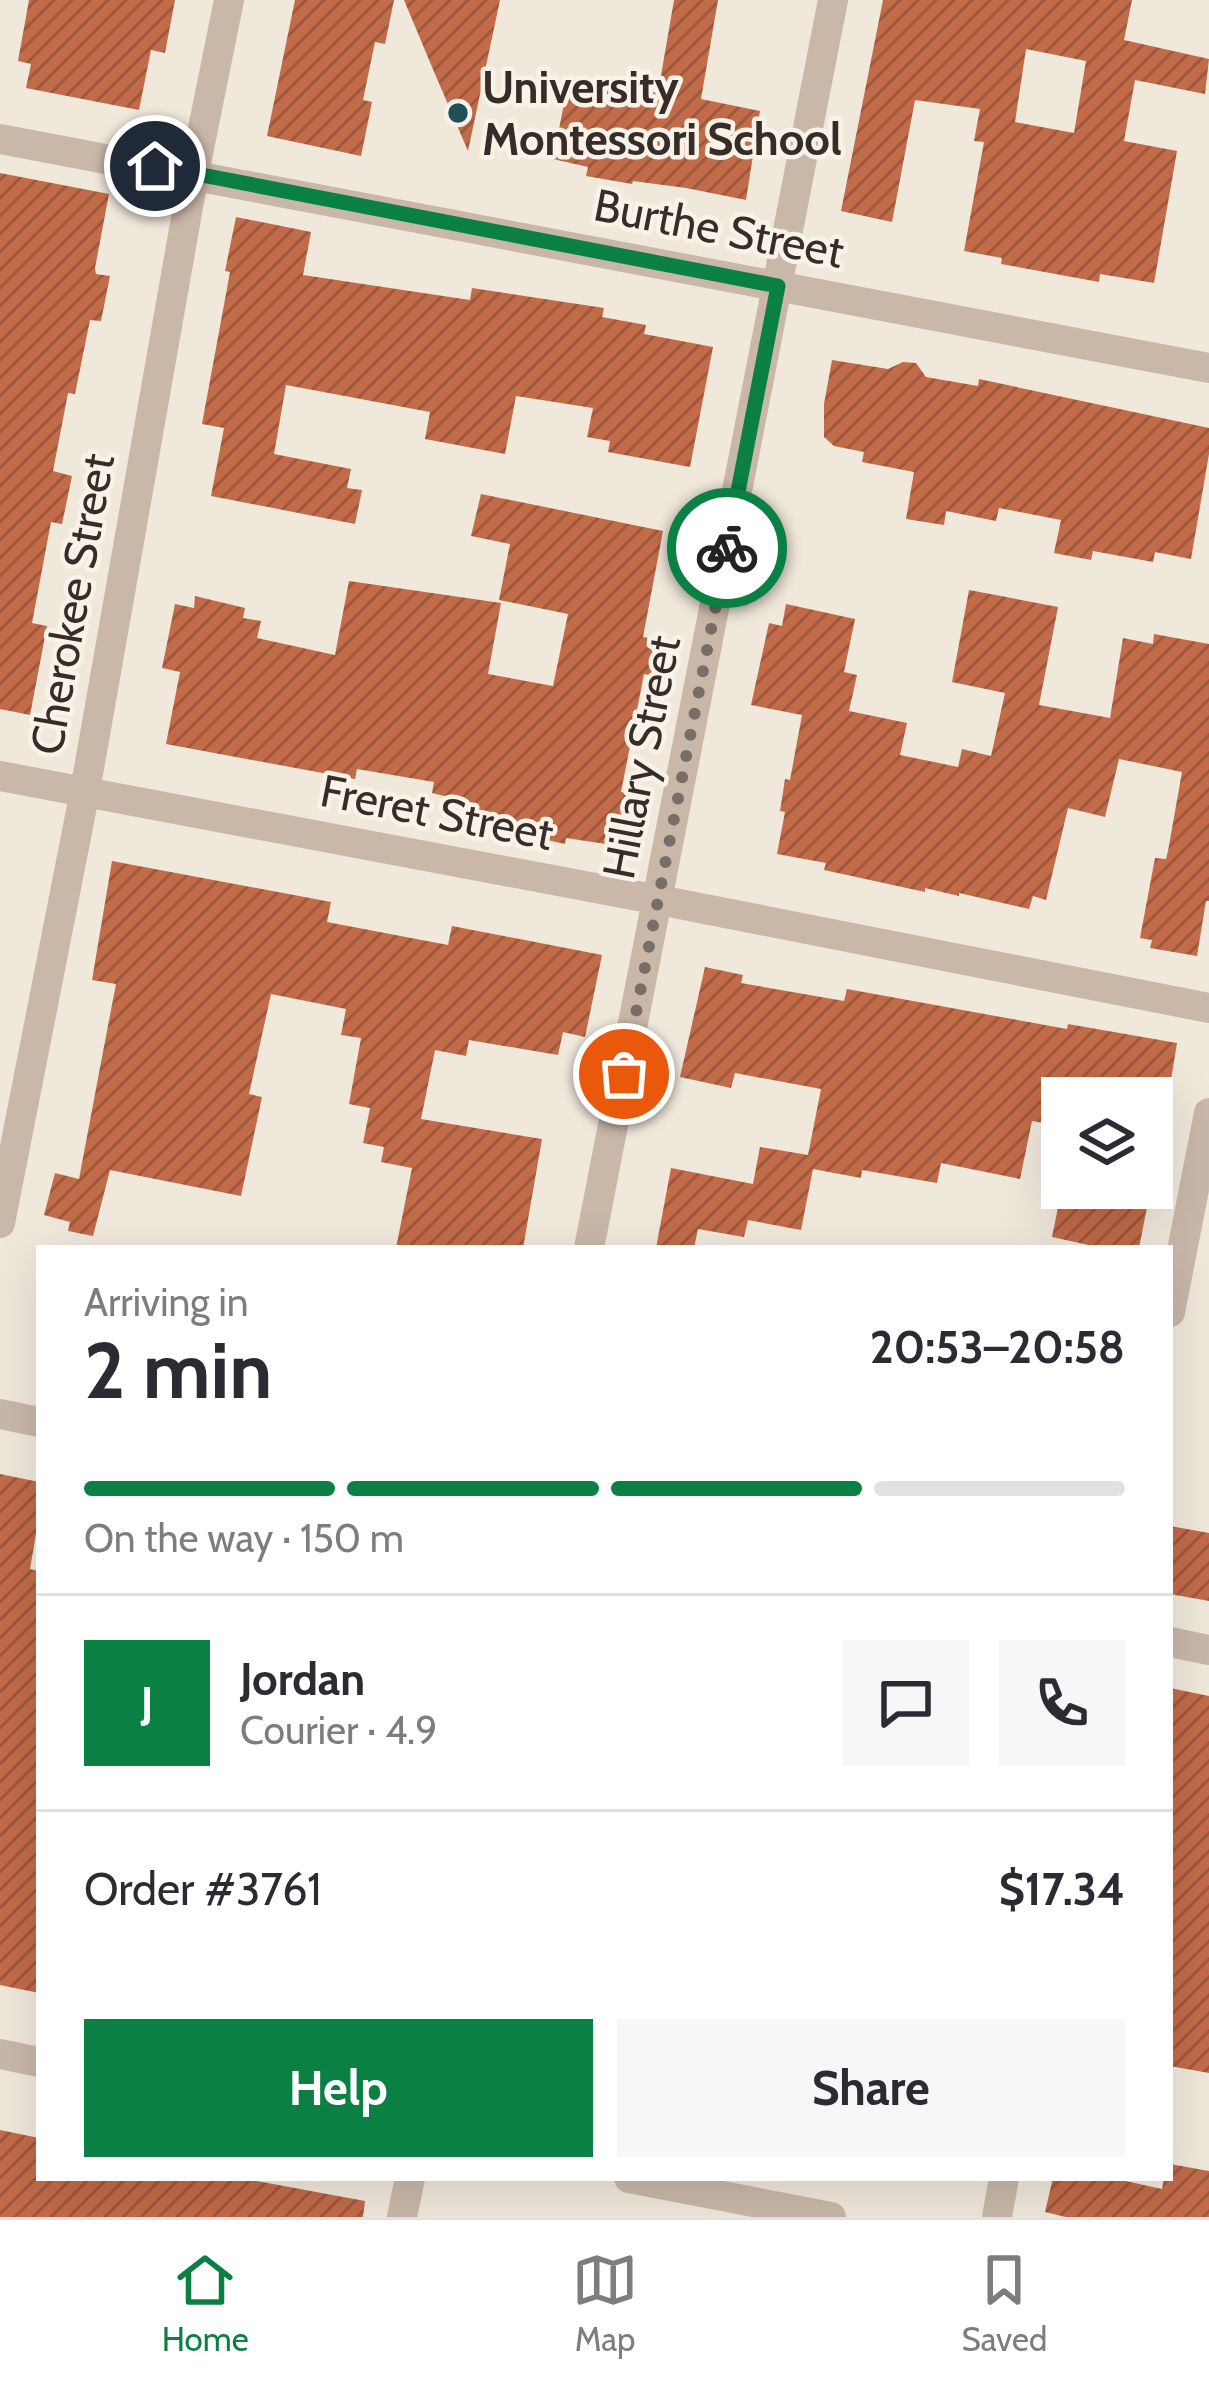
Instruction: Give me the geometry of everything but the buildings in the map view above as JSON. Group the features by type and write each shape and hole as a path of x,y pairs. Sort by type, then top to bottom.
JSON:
{"street":[{"name":"Cherokee Street","path":"0,1223 85,791 229,0"},
{"name":"Hillary Street","path":"590,1245 833,0"},
{"name":"Burthe Street","path":"0,139 1209,368"},
{"name":"Freret Street","path":"0,776 1209,1008"},
{"path":"1173,1297 1209,1113"},
{"path":"0,1414 36,1421"},
{"path":"1173,1643 1209,1650"},
{"path":"0,2054 36,2061"},
{"path":"402,2217 409,2181"},
{"path":"645,2181 832,2217"},
{"path":"997,2217 1003,2181"}],"way so far":[{"path":"624,1074 727,548"}],"place":[{"name":"University Montessori School","path":"458,113"}],"route":[{"path":"155,166 778,286 727,548"}]}
